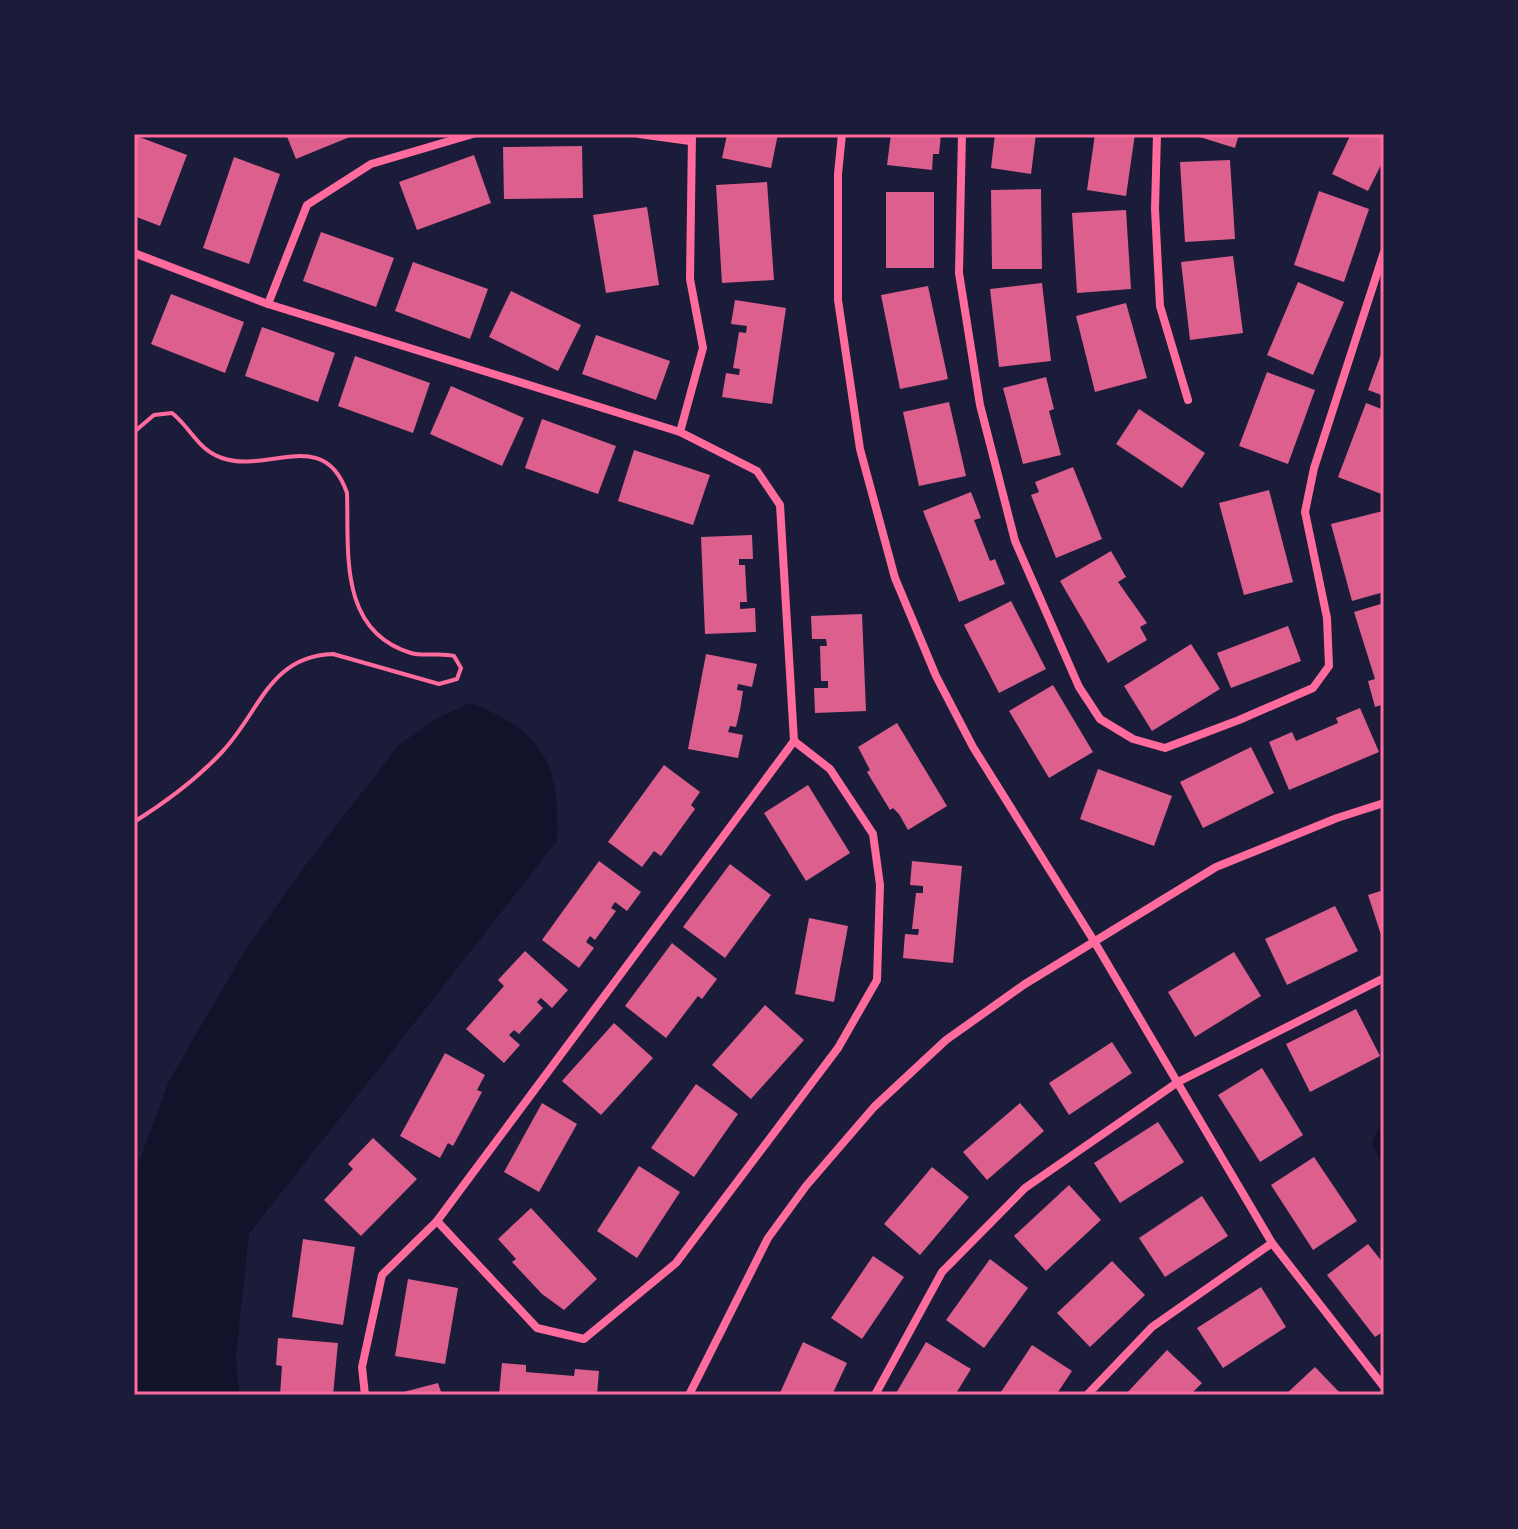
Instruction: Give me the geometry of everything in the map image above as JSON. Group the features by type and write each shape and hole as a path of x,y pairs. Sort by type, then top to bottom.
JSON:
{"street":[{"path":"268,304 307,205 371,164 473,134"},
{"path":"639,134 691,138 690,279 703,348 680,432"},
{"path":"842,134 838,174 838,300 860,449 895,578 936,676 973,747 1094,941 1272,1243 1384,1387"},
{"path":"962,134 959,273 980,405 1015,541 1079,687 1100,719 1133,739 1165,748 1313,688 1329,666 1327,618 1305,512 1314,468 1384,252"},
{"path":"1157,134 1155,209 1160,306 1188,400"},
{"path":"134,253 268,304 680,432 757,471 780,505 794,741 437,1221 382,1275 362,1367 365,1395"},
{"path":"437,1221 537,1328 584,1339 676,1263 838,1048 877,980 880,885 873,834 830,769 794,741"},
{"path":"689,1395 768,1238 806,1186 874,1107 946,1040 1025,984 1216,867 1337,818 1384,803"},
{"path":"875,1395 942,1272 1025,1188 1178,1082 1384,978"},
{"path":"1087,1395 1152,1327 1272,1243"}],"path":[{"path":"134,432 154,415 172,413 204,450 223,459 256,462 301,455 327,463 343,482 347,493 350,581 359,612 376,631 408,652 454,656 461,674 451,683 439,684 333,654 301,659 275,679 223,751 182,788 134,822"}],"shaded area":[{"path":"470,703 515,726 531,739 542,754 555,791 557,841 249,1234 236,1356 239,1395 134,1395 134,1175 169,1081 244,952 307,863 399,745 434,720"},
{"path":"1384,1117 1384,1171 1372,1142"}],"building":[{"path":"286,134 357,134 296,159"},
{"path":"778,134 771,168 722,158 727,135"},
{"path":"891,134 941,134 939,154 933,154 932,170 887,165"},
{"path":"995,134 1036,134 1031,174 991,168"},
{"path":"1095,134 1135,134 1126,196 1087,190"},
{"path":"1190,134 1239,134 1235,148"},
{"path":"1351,134 1384,134 1384,159 1368,191 1332,174"},
{"path":"134,135 187,155 160,226 134,216"},
{"path":"582,146 583,198 504,199 503,147"},
{"path":"474,155 491,203 417,230 399,182"},
{"path":"234,157 280,174 249,264 203,248"},
{"path":"1230,160 1235,239 1185,242 1180,162"},
{"path":"767,182 774,280 722,283 716,185"},
{"path":"1041,189 1042,269 992,269 991,190"},
{"path":"1319,191 1369,209 1344,282 1294,265"},
{"path":"886,192 934,192 934,268 886,268"},
{"path":"647,207 659,285 606,293 593,215"},
{"path":"1126,210 1131,289 1077,293 1072,213"},
{"path":"321,232 394,258 376,307 303,281"},
{"path":"1233,256 1243,333 1190,340 1181,262"},
{"path":"413,262 488,289 470,339 395,311"},
{"path":"1298,282 1344,302 1313,375 1267,355"},
{"path":"1042,283 1051,361 999,367 990,289"},
{"path":"928,286 948,379 900,389 881,295"},
{"path":"511,291 581,325 558,371 489,337"},
{"path":"171,294 244,322 225,373 151,344"},
{"path":"735,300 786,308 772,404 722,397 726,373 739,375 740,369 733,368 739,332 746,333 747,326 731,324"},
{"path":"1126,303 1147,378 1095,392 1076,316"},
{"path":"262,327 335,353 318,402 245,376"},
{"path":"596,335 670,361 656,400 582,374"},
{"path":"1384,346 1384,396 1368,390"},
{"path":"355,356 430,383 413,433 338,406"},
{"path":"1267,372 1315,390 1288,464 1239,446"},
{"path":"1046,377 1054,409 1049,411 1061,455 1023,464 1003,388"},
{"path":"451,386 524,418 502,466 430,434"},
{"path":"949,402 966,476 919,486 903,412"},
{"path":"1366,403 1384,410 1384,495 1338,477"},
{"path":"1139,409 1205,453 1182,488 1116,444"},
{"path":"542,419 616,446 598,494 525,468"},
{"path":"634,450 710,475 693,525 618,501"},
{"path":"1073,467 1102,539 1056,558 1031,495 1039,492 1035,482"},
{"path":"1269,490 1293,582 1244,595 1219,503"},
{"path":"971,492 981,518 974,520 990,561 995,559 1005,584 959,602 923,511"},
{"path":"1383,511 1384,592 1352,601 1331,524"},
{"path":"752,535 753,559 739,559 739,565 745,565 747,602 740,602 740,609 755,608 756,632 705,634 701,537"},
{"path":"1111,551 1126,577 1118,582 1147,623 1140,627 1147,640 1108,663 1060,581"},
{"path":"1011,601 1046,669 999,693 964,625"},
{"path":"1384,603 1384,704 1375,707 1368,681 1375,679 1354,612"},
{"path":"862,614 866,711 815,713 814,688 828,688 828,681 821,681 820,646 827,646 826,639 812,639 811,616"},
{"path":"1288,626 1301,661 1231,688 1217,653"},
{"path":"1191,644 1220,689 1152,731 1124,686"},
{"path":"706,654 757,664 752,687 738,684 737,690 743,691 740,710 736,727 730,726 728,732 743,735 738,758 688,749"},
{"path":"1053,685 1093,752 1049,778 1009,711"},
{"path":"1360,708 1379,752 1289,790 1269,742 1292,732 1296,741 1338,723 1336,718"},
{"path":"897,723 947,806 908,830 899,814 893,808 890,810 867,772 870,770 858,747"},
{"path":"1251,747 1274,793 1203,828 1180,782"},
{"path":"664,765 700,792 691,805 695,809 661,856 654,851 642,867 608,842"},
{"path":"1098,769 1172,796 1154,846 1080,819"},
{"path":"808,785 850,853 806,881 764,813"},
{"path":"599,861 641,892 627,911 615,902 611,908 616,911 595,940 590,936 586,942 594,948 579,968 542,940"},
{"path":"912,861 962,866 953,963 903,958 905,934 918,935 919,929 912,929 916,893 923,893 923,886 910,885"},
{"path":"730,864 771,895 725,958 683,927"},
{"path":"1384,890 1384,941 1383,941 1368,895"},
{"path":"1335,906 1358,951 1287,985 1265,939"},
{"path":"809,918 848,926 834,1002 795,994"},
{"path":"672,943 717,979 702,999 698,996 666,1038 625,1006"},
{"path":"525,951 568,990 552,1008 541,998 537,1002 543,1008 519,1034 514,1030 509,1035 520,1045 504,1063 466,1029 504,986 498,980"},
{"path":"1234,952 1261,996 1195,1037 1168,992"},
{"path":"765,1005 804,1040 751,1099 712,1065"},
{"path":"1356,1009 1380,1056 1310,1092 1286,1044"},
{"path":"614,1023 653,1058 601,1115 562,1081"},
{"path":"1112,1042 1132,1073 1069,1115 1049,1083"},
{"path":"445,1053 485,1075 477,1090 482,1092 453,1146 448,1143 440,1158 400,1136"},
{"path":"1262,1068 1303,1135 1260,1162 1218,1095"},
{"path":"696,1084 738,1114 694,1177 651,1148"},
{"path":"542,1103 577,1124 539,1192 504,1172"},
{"path":"1020,1103 1044,1131 987,1180 963,1152"},
{"path":"1158,1122 1184,1162 1120,1203 1094,1163"},
{"path":"373,1138 417,1179 361,1236 324,1200 353,1169 348,1164"},
{"path":"1314,1157 1357,1221 1313,1250 1271,1185"},
{"path":"639,1166 680,1192 637,1258 597,1231"},
{"path":"932,1167 969,1197 920,1255 884,1224"},
{"path":"1069,1185 1101,1220 1046,1271 1014,1236"},
{"path":"1202,1196 1228,1236 1165,1277 1139,1238"},
{"path":"531,1208 597,1279 564,1310 542,1294 512,1262 516,1259 498,1239"},
{"path":"303,1239 355,1247 343,1325 292,1317"},
{"path":"1368,1244 1384,1264 1384,1331 1375,1337 1327,1275"},
{"path":"873,1256 904,1277 862,1339 831,1318"},
{"path":"990,1259 1028,1288 984,1348 946,1320"},
{"path":"1112,1261 1145,1295 1090,1347 1057,1313"},
{"path":"408,1279 458,1288 445,1364 395,1356"},
{"path":"1261,1287 1286,1327 1223,1368 1197,1328"},
{"path":"278,1338 338,1343 333,1395 280,1395 282,1366 276,1365"},
{"path":"803,1342 847,1363 832,1395 779,1395"},
{"path":"926,1342 971,1369 955,1395 895,1395"},
{"path":"1032,1345 1072,1371 1056,1395 999,1395"},
{"path":"1167,1350 1202,1383 1190,1395 1125,1395"},
{"path":"502,1363 526,1365 526,1372 574,1376 575,1369 599,1371 597,1395 499,1395"},
{"path":"1315,1367 1342,1395 1285,1395"},
{"path":"438,1383 442,1395 396,1394"}]}
